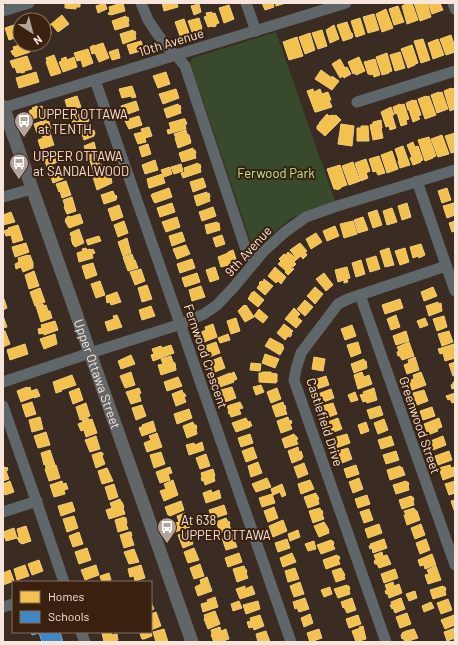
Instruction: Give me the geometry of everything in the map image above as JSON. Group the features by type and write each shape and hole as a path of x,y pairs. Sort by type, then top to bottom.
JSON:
{"main road":[{"name":"Upper Ottawa Street","path":"3,107 192,642"}],"street":[{"path":"3,11 29,3"},
{"path":"141,3 148,20 156,32 167,47 185,66 247,254 255,262"},
{"path":"246,3 256,31"},
{"name":"10th Avenue","path":"3,107 346,3"},
{"path":"453,3 455,9"},
{"path":"357,102 455,71"},
{"name":"Fernwood Crescent","path":"95,80 291,642"},
{"name":"9th Avenue","path":"3,382 181,324 204,314 217,305 234,288 263,252 285,232 306,217 455,170"},
{"path":"417,181 455,291"},
{"path":"3,197 32,188"},
{"name":"Castlefield Drive","path":"386,642 294,380 301,353 338,304 348,299 446,266"},
{"name":"Greenwood Street","path":"360,295 455,565"},
{"path":"3,406 64,581"},
{"path":"3,512 37,501"}],"green space":[{"name":"Ferwood Park","path":"276,32 335,201 308,210 289,220 272,234 264,244 259,246 251,243 190,62 193,58"}],"building: Homes":[{"path":"65,3 80,3 80,7 76,7 76,9 65,8"},
{"path":"105,3 107,9 98,13 96,6"},
{"path":"123,3 125,11 109,15 109,7"},
{"path":"162,3 177,3 178,7 164,11"},
{"path":"262,3 273,3 274,7 265,10"},
{"path":"275,3 286,3 276,6"},
{"path":"412,3 418,20 407,24 402,6"},
{"path":"414,3 427,3 431,17 420,21"},
{"path":"428,3 440,3 443,10 432,14"},
{"path":"199,4 201,12 194,15 191,6"},
{"path":"229,5 234,19 224,23 219,8"},
{"path":"398,6 404,22 394,25 389,9"},
{"path":"386,9 393,28 382,32 376,14"},
{"path":"212,12 212,14 215,13 219,23 216,24 216,26 208,27 204,17 207,16 206,13"},
{"path":"374,14 379,30 368,33 363,17"},
{"path":"62,15 69,24 58,32 52,23"},
{"path":"126,16 126,18 128,17 129,26 115,30 112,21"},
{"path":"199,18 202,30 192,32 188,21"},
{"path":"360,18 365,34 356,37 351,21"},
{"path":"184,19 189,33 180,36 175,22"},
{"path":"347,22 353,37 343,41 337,25"},
{"path":"334,25 339,39 330,43 326,30"},
{"path":"12,26 12,39 9,40 5,28"},
{"path":"133,30 136,34 136,39 123,44 120,34"},
{"path":"322,30 327,46 318,49 312,33"},
{"path":"310,33 315,50 305,54 299,37"},
{"path":"451,35 455,52 446,55 440,39"},
{"path":"297,37 303,56 289,60 283,42"},
{"path":"423,39 430,60 421,63 414,41"},
{"path":"438,39 444,55 433,59 428,43"},
{"path":"141,41 144,50 130,54 127,45"},
{"path":"103,43 109,58 99,62 95,53 92,54 90,47"},
{"path":"412,45 418,63 408,68 401,49"},
{"path":"88,49 93,63 83,67 81,60 77,61 74,53"},
{"path":"118,49 120,58 112,60 109,52"},
{"path":"11,51 12,52 30,52 15,57"},
{"path":"400,52 405,68 395,71 390,55"},
{"path":"387,53 392,71 382,75 376,57"},
{"path":"54,55 61,73 51,76 46,58"},
{"path":"27,56 32,69 17,73 15,67 13,68 10,61"},
{"path":"66,57 67,60 74,57 77,67 63,72 59,62 62,61 61,59"},
{"path":"359,57 365,71 356,75 355,73 353,74 348,62"},
{"path":"340,59 345,68 347,67 351,74 344,78 343,76 340,78 332,64"},
{"path":"375,59 380,75 374,77 373,74 368,74 364,62"},
{"path":"321,70 339,81 332,90 315,79"},
{"path":"36,72 39,82 19,88 16,78"},
{"path":"166,72 170,84 158,88 153,76"},
{"path":"132,86 136,97 132,98 131,96 122,98 119,89"},
{"path":"455,88 455,109 450,111 444,91"},
{"path":"176,89 179,98 163,104 159,94"},
{"path":"313,89 314,92 320,89 322,94 328,92 332,107 315,112 307,91"},
{"path":"442,92 448,109 437,113 431,95"},
{"path":"77,96 81,107 68,110 65,100"},
{"path":"429,96 436,115 425,119 418,99"},
{"path":"416,100 421,115 418,116 420,119 413,122 406,103"},
{"path":"136,101 139,110 125,115 121,106"},
{"path":"178,104 179,106 180,105 181,113 167,118 164,109"},
{"path":"404,104 409,119 406,120 407,124 401,126 397,113 395,114 393,107"},
{"path":"37,106 38,108 42,106 43,110 44,109 45,111 43,112 44,115 32,119 29,111"},
{"path":"391,107 396,128 390,130 389,126 386,127 381,112"},
{"path":"86,112 89,121 74,126 71,117"},
{"path":"327,114 329,116 336,115 341,120 325,136 317,129 317,126"},
{"path":"139,116 142,125 129,129 125,121"},
{"path":"48,119 51,128 37,133 34,124"},
{"path":"185,119 187,124 185,124 186,129 168,134 167,130 171,129 169,123"},
{"path":"381,120 383,138 373,140 370,125 373,124 373,122"},
{"path":"90,124 92,131 94,130 95,134 94,136 84,140 80,128"},
{"path":"341,124 354,126 352,146 338,144"},
{"path":"361,126 368,126 369,141 357,141 357,128 361,128"},
{"path":"149,127 152,136 145,138 146,142 138,144 134,134 142,132 141,129"},
{"path":"49,130 54,145 41,149 38,140 43,138 41,133"},
{"path":"186,130 191,143 178,148 174,134"},
{"path":"455,133 455,152 451,153 445,136"},
{"path":"442,135 449,154 438,157 431,139"},
{"path":"429,137 436,156 425,161 418,140"},
{"path":"94,142 97,157 89,160 84,146"},
{"path":"413,142 415,147 418,146 423,160 413,165 410,158 412,157 407,145"},
{"path":"148,144 151,154 142,157 139,147"},
{"path":"403,146 410,165 400,168 395,149"},
{"path":"193,148 196,153 196,158 182,162 179,153"},
{"path":"51,150 54,158 57,157 59,161 47,167 42,158 44,157 42,153"},
{"path":"392,151 398,169 387,173 381,155"},
{"path":"379,156 385,173 378,175 376,171 373,172 369,159"},
{"path":"98,158 104,172 95,175 90,161"},
{"path":"366,159 370,171 366,173 368,178 361,181 355,163"},
{"path":"155,160 158,170 145,174 142,165"},
{"path":"353,162 360,181 349,185 342,166"},
{"path":"198,163 198,165 200,164 201,172 183,178 181,173 185,172 184,168"},
{"path":"181,164 183,171 174,174 171,167"},
{"path":"340,165 347,185 337,190 334,189 327,169"},
{"path":"59,167 63,179 53,183 51,177 49,177 48,170"},
{"path":"170,167 172,174 164,177 161,170"},
{"path":"107,172 112,183 97,190 93,177"},
{"path":"162,174 165,183 149,188 147,179"},
{"path":"203,178 206,187 193,192 190,182"},
{"path":"66,181 71,195 62,198 56,184"},
{"path":"169,188 172,197 155,203 154,202 151,195 152,194"},
{"path":"447,188 451,200 442,203 438,191"},
{"path":"113,191 117,198 116,200 104,204 101,195"},
{"path":"207,192 207,194 209,193 210,201 197,206 194,196"},
{"path":"72,197 76,211 67,214 63,200"},
{"path":"172,203 175,212 160,217 157,208"},
{"path":"407,203 411,217 402,220 398,206"},
{"path":"454,203 455,215 447,218 443,206"},
{"path":"119,205 123,217 112,221 108,209"},
{"path":"213,207 216,216 202,221 199,212"},
{"path":"392,208 397,222 387,225 383,211"},
{"path":"377,210 382,225 373,228 368,213"},
{"path":"11,212 15,222 3,225 3,215"},
{"path":"80,214 83,223 69,228 65,219 69,216"},
{"path":"177,217 180,227 166,232 162,222"},
{"path":"363,217 368,230 358,233 354,220"},
{"path":"124,221 128,233 118,237 114,225"},
{"path":"353,221 357,234 344,238 340,224"},
{"path":"455,221 455,231 452,232 449,223"},
{"path":"217,222 219,223 220,230 207,234 205,225"},
{"path":"18,225 23,240 13,243 11,235 6,236 4,231"},
{"path":"335,226 339,236 327,241 323,231"},
{"path":"79,229 84,243 75,247 70,233"},
{"path":"182,232 185,241 172,246 169,236"},
{"path":"316,233 322,242 311,249 306,239"},
{"path":"222,235 225,244 216,247 213,238"},
{"path":"99,236 101,241 88,245 86,240"},
{"path":"127,238 131,253 123,256 118,242"},
{"path":"26,243 29,252 15,257 12,247"},
{"path":"300,243 307,251 305,252 307,255 303,259 301,256 297,259 290,250"},
{"path":"421,244 425,255 419,258 418,256 413,258 410,247"},
{"path":"186,245 190,254 177,259 173,249"},
{"path":"86,248 87,250 93,249 95,253 92,254 93,258 79,262 77,253"},
{"path":"389,248 394,265 385,267 380,251"},
{"path":"405,248 409,262 400,265 395,251"},
{"path":"233,250 236,259 232,260 233,264 221,267 218,257"},
{"path":"288,252 297,259 294,262 296,264 293,267 290,267 294,269 288,275 285,272 286,271 278,264 281,261 279,259"},
{"path":"132,254 138,268 128,271 123,257"},
{"path":"30,255 33,268 23,272 21,267 16,269 15,264 19,262 18,258"},
{"path":"376,256 380,269 370,272 366,259"},
{"path":"192,259 195,268 180,273 177,264"},
{"path":"361,260 365,274 356,277 352,263"},
{"path":"93,263 97,275 86,279 82,266"},
{"path":"215,267 219,279 210,282 206,270"},
{"path":"275,267 286,277 281,284 278,281 276,283 268,276"},
{"path":"347,267 350,278 347,279 348,282 344,283 344,280 338,282 335,270"},
{"path":"141,269 145,281 135,285 130,272"},
{"path":"34,271 39,286 29,289 25,275"},
{"path":"197,273 200,282 185,287 182,278"},
{"path":"324,273 333,285 326,291 316,279"},
{"path":"264,279 273,286 265,295 257,288 260,284 259,283 261,281 263,282"},
{"path":"100,281 105,295 96,298 91,284"},
{"path":"147,285 152,299 142,302 138,288"},
{"path":"201,286 205,297 192,301 189,290"},
{"path":"315,287 323,294 315,304 307,296"},
{"path":"433,287 437,296 424,301 421,292"},
{"path":"40,288 45,302 35,306 30,292"},
{"path":"254,291 264,300 258,307 248,299"},
{"path":"117,292 121,302 111,305 110,302 107,303 106,296"},
{"path":"3,299 7,308 3,310"},
{"path":"400,299 403,308 385,314 382,305"},
{"path":"305,300 313,307 305,316 297,309"},
{"path":"438,302 439,304 441,303 442,311 429,316 426,306"},
{"path":"43,304 44,306 46,305 48,311 50,311 52,318 41,322 36,306"},
{"path":"246,305 254,317 245,322 238,311"},
{"path":"151,306 155,316 142,320 139,310"},
{"path":"294,308 300,314 297,317 302,321 296,328 285,319"},
{"path":"259,309 268,317 263,323 254,316"},
{"path":"117,315 122,327 108,331 105,322 114,319 113,316"},
{"path":"396,315 400,327 391,330 387,319"},
{"path":"3,316 7,327 3,328"},
{"path":"444,316 447,327 437,331 433,319"},
{"path":"236,318 240,331 231,334 227,321"},
{"path":"425,318 428,325 420,328 417,321"},
{"path":"55,321 58,330 44,335 44,333 39,334 38,329 42,328 41,325"},
{"path":"213,324 217,337 204,342 200,335 201,332 206,330 205,327"},
{"path":"284,324 293,331 290,337 288,336 285,340 277,333"},
{"path":"352,325 356,336 345,340 341,329"},
{"path":"3,331 5,331 10,344 3,347"},
{"path":"406,331 409,341 396,345 393,336"},
{"path":"449,331 453,342 442,346 438,334"},
{"path":"55,334 57,344 44,349 40,339"},
{"path":"228,334 230,340 220,343 218,338"},
{"path":"270,338 283,345 284,348 280,355 265,346"},
{"path":"216,342 220,353 209,357 205,346"},
{"path":"358,342 361,353 351,357 347,345"},
{"path":"409,342 414,356 402,360 400,356 398,356 397,352 399,351 397,347"},
{"path":"25,344 28,354 10,360 7,350"},
{"path":"454,344 455,358 445,361 443,353 440,354 438,349"},
{"path":"171,345 174,353 153,361 151,355 154,354 152,349"},
{"path":"265,354 279,359 275,368 262,363"},
{"path":"131,355 135,364 121,369 118,361"},
{"path":"171,356 173,362 175,363 176,370 161,375 158,365 163,364 161,359"},
{"path":"221,357 225,368 215,372 211,361"},
{"path":"314,357 325,359 323,371 312,369"},
{"path":"415,357 419,370 407,374 404,365 409,363 408,360"},
{"path":"364,359 364,361 366,361 367,368 354,373 351,364"},
{"path":"455,362 455,375 453,376 449,364"},
{"path":"251,363 261,364 260,371 250,370"},
{"path":"131,372 135,385 125,388 120,376"},
{"path":"234,372 237,379 233,381 234,382 220,387 218,386 218,382 216,383 215,379"},
{"path":"362,372 364,377 369,375 372,384 358,389 354,375"},
{"path":"421,372 426,385 412,390 408,381 414,379 413,375"},
{"path":"259,373 277,374 277,382 259,382"},
{"path":"72,375 76,385 56,393 53,382"},
{"path":"326,376 329,385 317,389 314,380"},
{"path":"178,377 182,386 167,391 164,382"},
{"path":"455,382 455,388 452,389 451,385"},
{"path":"261,385 264,392 256,395 253,387"},
{"path":"30,387 31,391 37,389 40,396 21,402 17,391"},
{"path":"232,387 236,398 225,402 221,394 221,390"},
{"path":"79,388 83,400 73,404 69,392"},
{"path":"139,388 141,393 139,394 141,401 131,404 126,392"},
{"path":"277,388 281,399 271,403 267,392"},
{"path":"374,388 377,400 367,403 366,401 363,402 360,395 364,394 363,392"},
{"path":"331,389 334,398 321,403 317,395"},
{"path":"182,390 186,396 184,397 186,402 176,406 172,394"},
{"path":"424,390 428,401 417,405 413,397 413,393"},
{"path":"355,392 358,400 351,402 348,395"},
{"path":"455,393 455,402 452,403 446,396"},
{"path":"32,402 36,414 26,417 22,405"},
{"path":"240,402 243,408 239,409 241,414 231,417 227,406"},
{"path":"283,402 287,414 276,417 272,406"},
{"path":"86,403 90,416 80,420 76,407"},
{"path":"333,403 337,414 326,418 322,410 322,406"},
{"path":"142,405 146,416 136,420 132,408"},
{"path":"380,406 383,415 370,419 367,410"},
{"path":"432,407 435,416 423,420 420,411"},
{"path":"189,409 192,418 177,424 174,414"},
{"path":"40,417 43,429 32,432 29,420"},
{"path":"288,417 289,421 291,420 292,423 290,424 292,429 281,433 277,421"},
{"path":"88,418 89,420 92,419 97,433 86,437 84,430 81,431 78,424 83,422 82,420"},
{"path":"246,418 248,422 250,421 252,426 236,432 232,423"},
{"path":"338,418 342,429 331,433 330,428 328,428 327,425 329,425 328,422"},
{"path":"439,418 442,427 437,429 438,431 428,435 424,424"},
{"path":"384,419 388,430 378,434 374,423"},
{"path":"153,421 156,431 142,436 139,428 143,426 142,425"},
{"path":"193,422 197,428 197,434 187,438 183,426"},
{"path":"366,422 369,431 361,434 358,425"},
{"path":"46,432 50,445 38,448 34,436"},
{"path":"157,433 162,447 147,452 144,443 151,440 149,436"},
{"path":"250,434 253,443 241,447 238,438"},
{"path":"294,434 298,439 296,440 298,444 285,448 282,439"},
{"path":"347,434 350,443 336,448 332,440 334,440 333,438"},
{"path":"96,436 100,449 90,452 85,440"},
{"path":"391,436 394,445 381,449 378,440"},
{"path":"443,436 446,445 433,450 428,442"},
{"path":"202,442 204,450 189,455 186,445 194,443 195,445"},
{"path":"253,447 257,458 246,462 242,451"},
{"path":"298,447 299,452 301,451 303,457 302,459 292,463 288,451"},
{"path":"348,448 352,459 342,463 338,455 338,451"},
{"path":"50,450 55,465 46,468 41,453"},
{"path":"396,451 399,460 386,464 383,455"},
{"path":"449,451 452,460 438,465 435,456"},
{"path":"101,452 103,453 102,456 105,464 96,468 92,455"},
{"path":"161,452 165,464 154,468 150,455"},
{"path":"206,454 210,466 200,469 196,458"},
{"path":"258,462 262,473 251,477 248,466"},
{"path":"304,463 308,474 298,478 294,467"},
{"path":"56,465 60,478 49,481 45,469"},
{"path":"356,465 359,474 347,478 344,469"},
{"path":"450,465 451,468 454,467 455,469 455,473 453,474 454,476 443,480 439,468"},
{"path":"400,466 401,468 402,467 405,475 390,480 387,470"},
{"path":"3,467 7,467 8,470 6,471 9,479 3,481"},
{"path":"170,467 172,473 168,474 170,480 160,483 156,472"},
{"path":"107,468 113,481 102,484 98,471"},
{"path":"213,469 215,481 205,485 201,478 201,473"},
{"path":"267,478 271,487 256,492 252,484"},
{"path":"359,478 363,489 353,493 349,482"},
{"path":"173,480 178,495 164,501 160,491 166,489 164,484"},
{"path":"310,480 314,489 301,494 298,484"},
{"path":"10,481 14,492 5,495 3,491 3,484"},
{"path":"62,481 63,484 66,483 68,489 64,490 65,494 54,497 50,485"},
{"path":"406,481 409,485 409,490 396,494 393,485"},
{"path":"455,481 455,493 449,495 445,484"},
{"path":"114,484 118,497 109,500 105,487"},
{"path":"282,484 286,495 282,497 280,492 273,495 271,489"},
{"path":"211,490 212,493 219,490 221,498 206,503 203,493"},
{"path":"316,493 319,499 319,504 308,508 304,497"},
{"path":"272,494 275,503 262,507 259,498"},
{"path":"367,495 370,504 358,508 355,499"},
{"path":"411,496 414,500 414,505 402,509 399,500"},
{"path":"120,499 124,507 125,514 109,519 106,510 112,508 110,503"},
{"path":"455,500 455,510 454,510 451,501"},
{"path":"181,501 184,510 170,516 168,515 165,507"},
{"path":"72,502 75,511 61,516 58,506"},
{"path":"224,505 227,514 212,519 209,510"},
{"path":"274,507 278,518 268,522 264,511"},
{"path":"320,508 324,519 313,523 309,511"},
{"path":"414,508 417,511 420,520 407,525 404,511"},
{"path":"369,509 373,520 364,523 360,512"},
{"path":"185,513 190,527 175,532 173,524 179,522 177,516"},
{"path":"74,516 78,528 67,532 63,519"},
{"path":"124,517 126,518 128,529 118,532 115,520"},
{"path":"226,518 228,522 229,521 231,530 221,533 216,522"},
{"path":"283,520 287,531 273,537 269,526"},
{"path":"324,522 329,533 319,537 314,526"},
{"path":"379,524 382,533 368,538 365,529"},
{"path":"421,524 425,535 415,539 411,528"},
{"path":"26,526 31,541 22,544 17,538 19,537 17,529"},
{"path":"14,528 17,538 6,541 3,532"},
{"path":"298,530 300,537 290,541 288,534"},
{"path":"79,532 83,544 73,547 69,536"},
{"path":"131,532 134,545 124,548 120,535"},
{"path":"189,532 193,544 183,548 178,535"},
{"path":"232,534 237,547 226,550 222,538"},
{"path":"287,539 290,548 278,552 275,543"},
{"path":"384,539 387,548 373,553 372,548 370,549 369,546 371,545 370,544"},
{"path":"426,539 430,550 420,554 416,543"},
{"path":"331,540 333,541 335,549 321,554 317,545"},
{"path":"314,541 316,549 308,551 305,544"},
{"path":"87,548 91,560 79,564 75,552"},
{"path":"194,548 199,560 188,563 184,552"},
{"path":"134,549 139,562 129,564 124,552"},
{"path":"382,552 383,556 387,555 391,564 379,568 377,564 375,564 374,561 376,560 374,555"},
{"path":"239,553 242,562 228,567 225,558"},
{"path":"292,553 296,562 283,567 280,558"},
{"path":"432,554 436,565 425,569 424,565 420,566 418,560"},
{"path":"337,555 340,559 338,559 340,564 326,569 323,560"},
{"path":"39,560 43,571 32,575 28,564"},
{"path":"200,564 204,576 194,579 190,568"},
{"path":"25,565 29,576 17,580 14,569"},
{"path":"96,565 99,575 85,580 81,570"},
{"path":"141,565 145,578 135,581 134,576 130,577 128,569"},
{"path":"244,566 248,578 237,582 233,569"},
{"path":"436,566 441,580 428,584 425,575 429,574 427,570"},
{"path":"295,568 299,579 288,582 285,571"},
{"path":"341,568 345,575 345,579 336,582 332,571"},
{"path":"395,569 398,578 384,583 381,574"},
{"path":"10,570 14,581 3,585 3,573"},
{"path":"109,573 111,580 102,581 100,576"},
{"path":"207,577 212,591 198,596 195,587 201,584 200,580"},
{"path":"300,582 304,594 294,597 290,586"},
{"path":"393,582 394,586 399,584 402,593 389,598 385,591 387,590 385,585"},
{"path":"347,585 350,589 350,594 338,598 334,589"},
{"path":"245,586 245,589 252,586 255,594 240,599 236,589"},
{"path":"443,586 446,590 446,595 433,599 430,590"},
{"path":"330,587 332,594 324,597 321,590"},
{"path":"415,591 417,598 409,601 406,594"},
{"path":"215,597 218,607 203,612 201,604 208,602 207,600"},
{"path":"305,598 309,609 299,612 297,608 295,609 293,602"},
{"path":"352,598 356,610 347,613 341,602"},
{"path":"401,598 405,609 395,613 390,605 392,605 391,602"},
{"path":"448,599 452,610 441,614 437,603"},
{"path":"239,601 242,608 233,611 231,604"},
{"path":"258,601 260,609 246,614 243,605"},
{"path":"431,602 434,608 424,612 422,606"},
{"path":"215,611 220,624 208,629 204,615"},
{"path":"156,612 161,626 152,630 152,614"},
{"path":"407,613 411,624 400,628 396,617"},
{"path":"310,614 313,623 304,627 301,618"},
{"path":"260,615 264,626 254,630 253,627 249,628 247,622 251,621 250,618"},
{"path":"358,615 361,624 349,628 346,619"},
{"path":"454,615 455,625 445,629 441,620"},
{"path":"363,626 366,639 356,642 352,631"},
{"path":"220,627 221,631 226,629 229,639 214,642 211,635 211,630"},
{"path":"455,628 455,638 447,641 444,632"},
{"path":"164,629 168,642 156,642 153,632"},
{"path":"319,629 322,638 310,642 307,633"},
{"path":"414,629 418,638 405,642 403,638 402,639 402,633"},
{"path":"266,631 270,642 258,642 256,634"},
{"path":"102,633 111,633 112,635 117,634 118,640 104,642"},
{"path":"151,633 152,636 142,639 140,634"}],"building: Schools":[{"path":"39,633 60,633 63,642 42,642"}],"place":[{"name":"UPPER OTTAWA at TENTH","path":"24,138"},
{"name":"UPPER OTTAWA at SANDALWOOD","path":"19,180"},
{"name":"At 638 UPPER OTTAWA","path":"167,544"}]}
